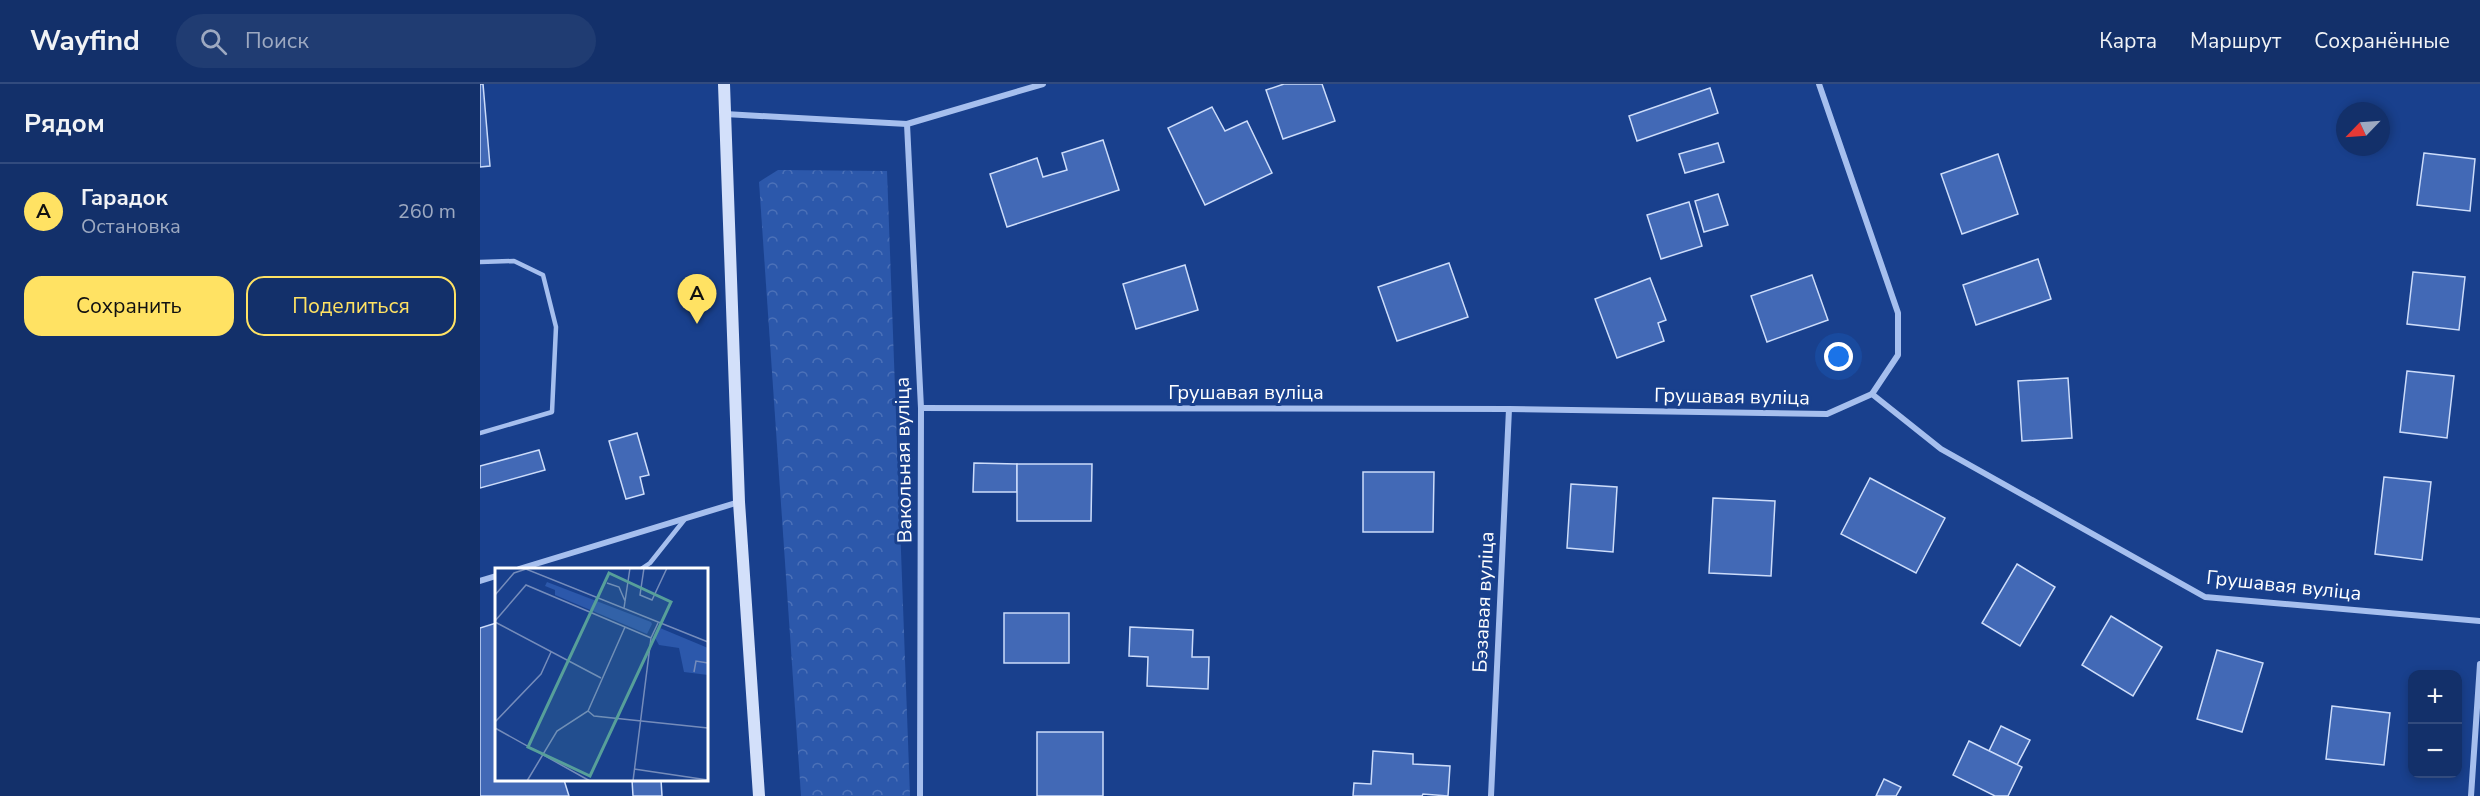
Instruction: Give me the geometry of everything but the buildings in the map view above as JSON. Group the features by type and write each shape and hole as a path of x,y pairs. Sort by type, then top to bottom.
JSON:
{"main road":[{"path":"724,84 739,502 759,796"}],"street":[{"path":"725,114 907,124 1043,84"},
{"path":"1819,84 1898,313 1898,355 1872,394"},
{"name":"Вакольная вуліца","path":"907,124 921,408 920,796"},
{"name":"Грушавая вуліца","path":"921,408 1509,409 1827,414 1872,394 1941,449 2205,597 2480,621"},
{"name":"Бэзавая вуліца","path":"1491,796 1509,409"},
{"path":"526,568 739,502"},
{"path":"480,581 495,576"},
{"path":"2471,796 2480,664"}],"lane":[{"path":"480,262 514,261 543,274 556,327 552,412 480,433"},
{"path":"644,568 685,519"}],"green space":[{"path":"778,170 887,171 910,796 801,796 759,182"}],"place":[{"name":"Гарадок","path":"697,324"}]}
